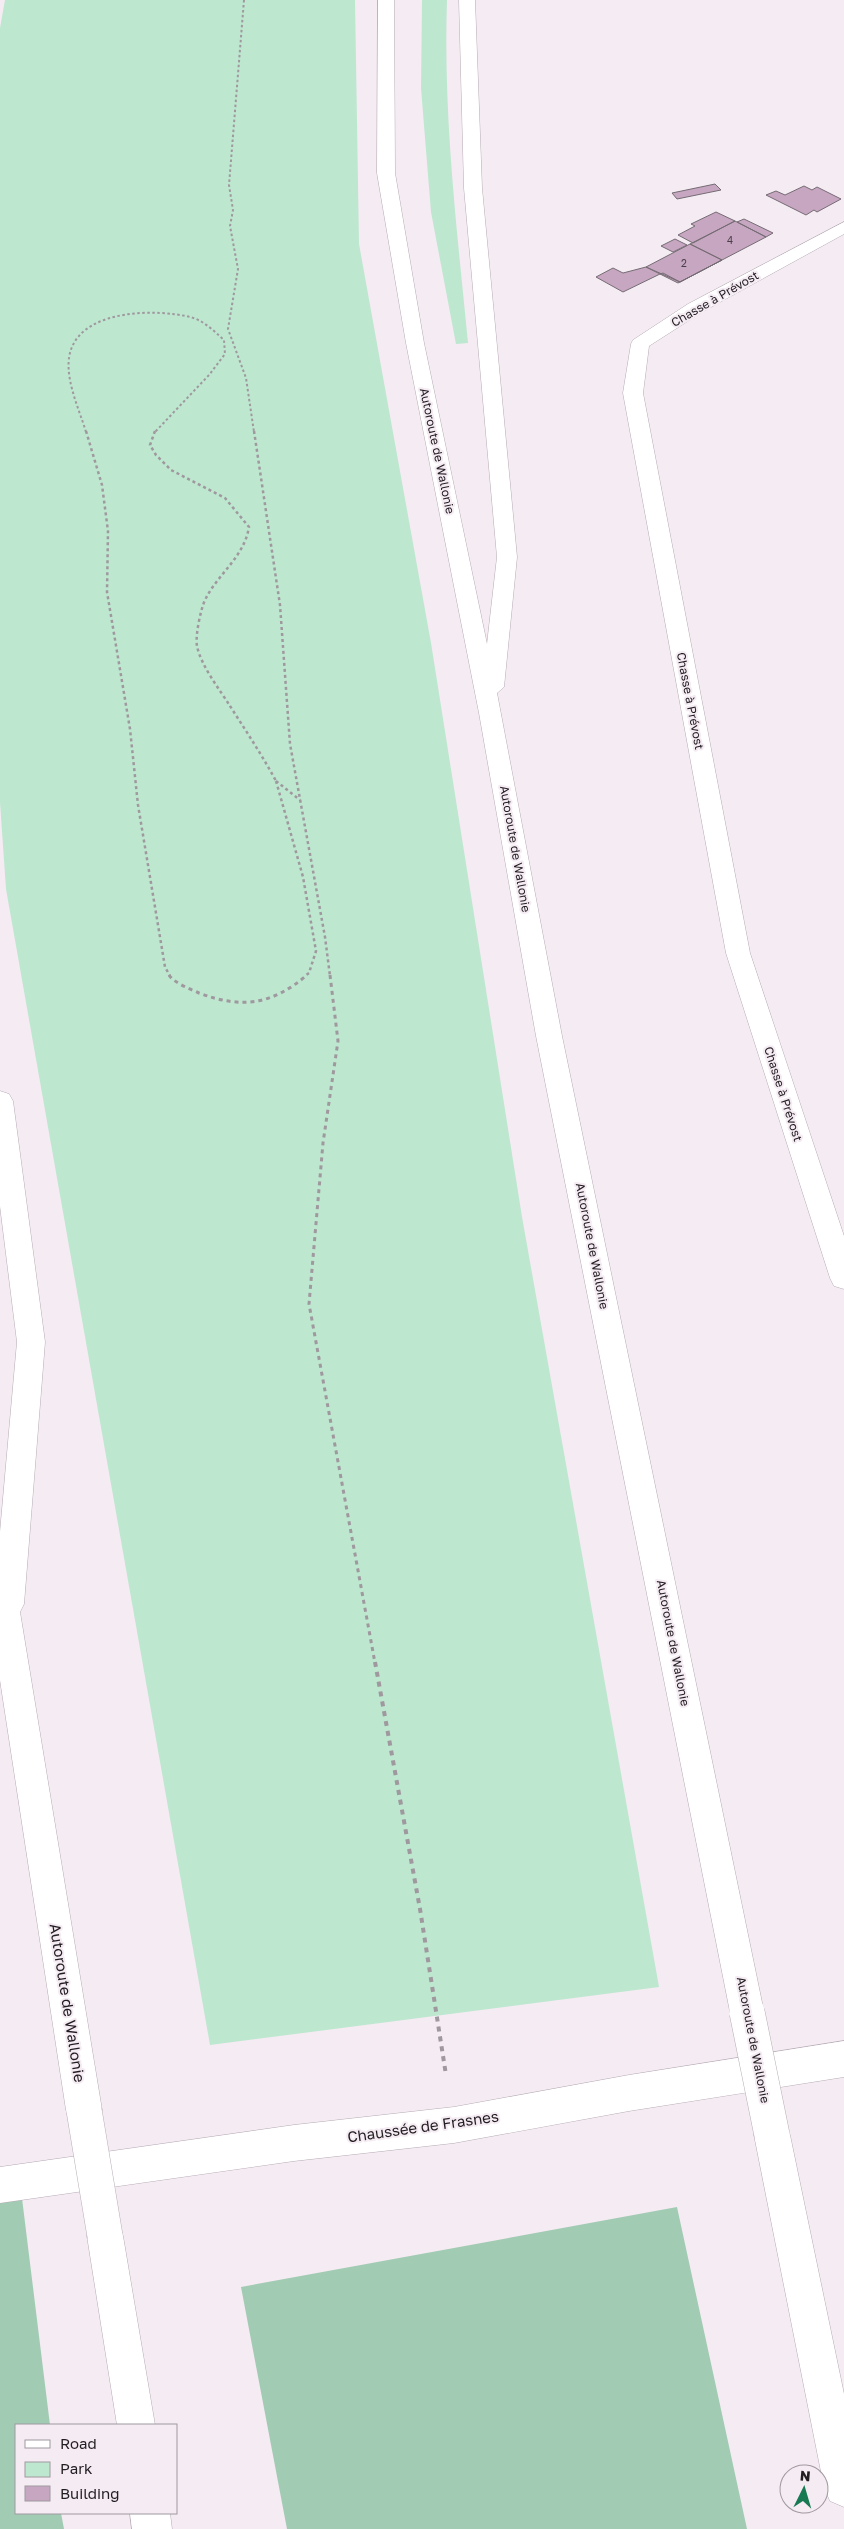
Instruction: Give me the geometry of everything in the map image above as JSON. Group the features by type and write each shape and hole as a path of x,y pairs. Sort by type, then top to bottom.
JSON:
{"main road":[{"name":"Autoroute de Wallonie","path":"386,0 386,173 415,343 490,713 549,1036 844,2487"},
{"path":"467,0 473,188 507,557 490,713"},
{"name":"Chasse à Prévost","path":"844,227 695,308 640,344 632,393 738,954 844,1278"},
{"path":"0,1100 31,1342 7,1625"},
{"name":"Autoroute de Wallonie","path":"0,1580 136,2424"},
{"name":"Chaussée de Frasnes","path":"0,2185 294,2143 454,2126 629,2093 844,2059"},
{"path":"150,2514 152,2529"}],"path":[{"path":"244,0 228,185 234,210 230,226 238,269 228,328 246,378 280,605 290,744 326,937 338,1040 323,1143 309,1304 420,1909 454,2126"},
{"path":"276,781 303,877 316,951 309,973 288,991 257,1002 220,1001 191,990 171,978 164,967 153,906 147,853 138,805 130,728 107,592 108,531 102,486 69,372 72,347 83,334 107,319 147,311 172,313 191,317 202,322 224,340 225,354 209,375 156,428 150,445 154,456 163,464 221,495 249,527 247,538 233,563 206,598 200,618 198,646 210,675 259,750 276,781 300,801"}],"green space":[{"path":"5,0 355,0 359,244 431,643 522,1217 659,1987 210,2045 6,889 0,802 0,28"},
{"path":"422,0 447,0 446,43 449,129 455,215 468,343 456,344 431,212 421,88"},
{"path":"20,2182 50,2424 15,2424 15,2514 61,2514 64,2529 0,2529 0,2185"},
{"path":"677,2207 747,2529 287,2529 241,2287"}],"building":[{"path":"715,184 721,190 677,199 672,193"},
{"path":"804,186 812,190 817,187 841,199 817,212 814,210 806,215 766,195 776,191 785,195"},
{"path":"716,212 735,221 693,243 678,235 695,226 691,224"},
{"path":"744,219 773,233 766,237 737,222"},
{"path":"735,221 766,237 722,260 690,244"},
{"path":"675,239 687,245 673,252 661,246"},
{"path":"690,244 722,260 680,282 646,267"},
{"path":"646,267 660,274 623,292 596,277 613,268 623,273"},
{"path":"663,273 680,282 678,283 660,274"}]}
